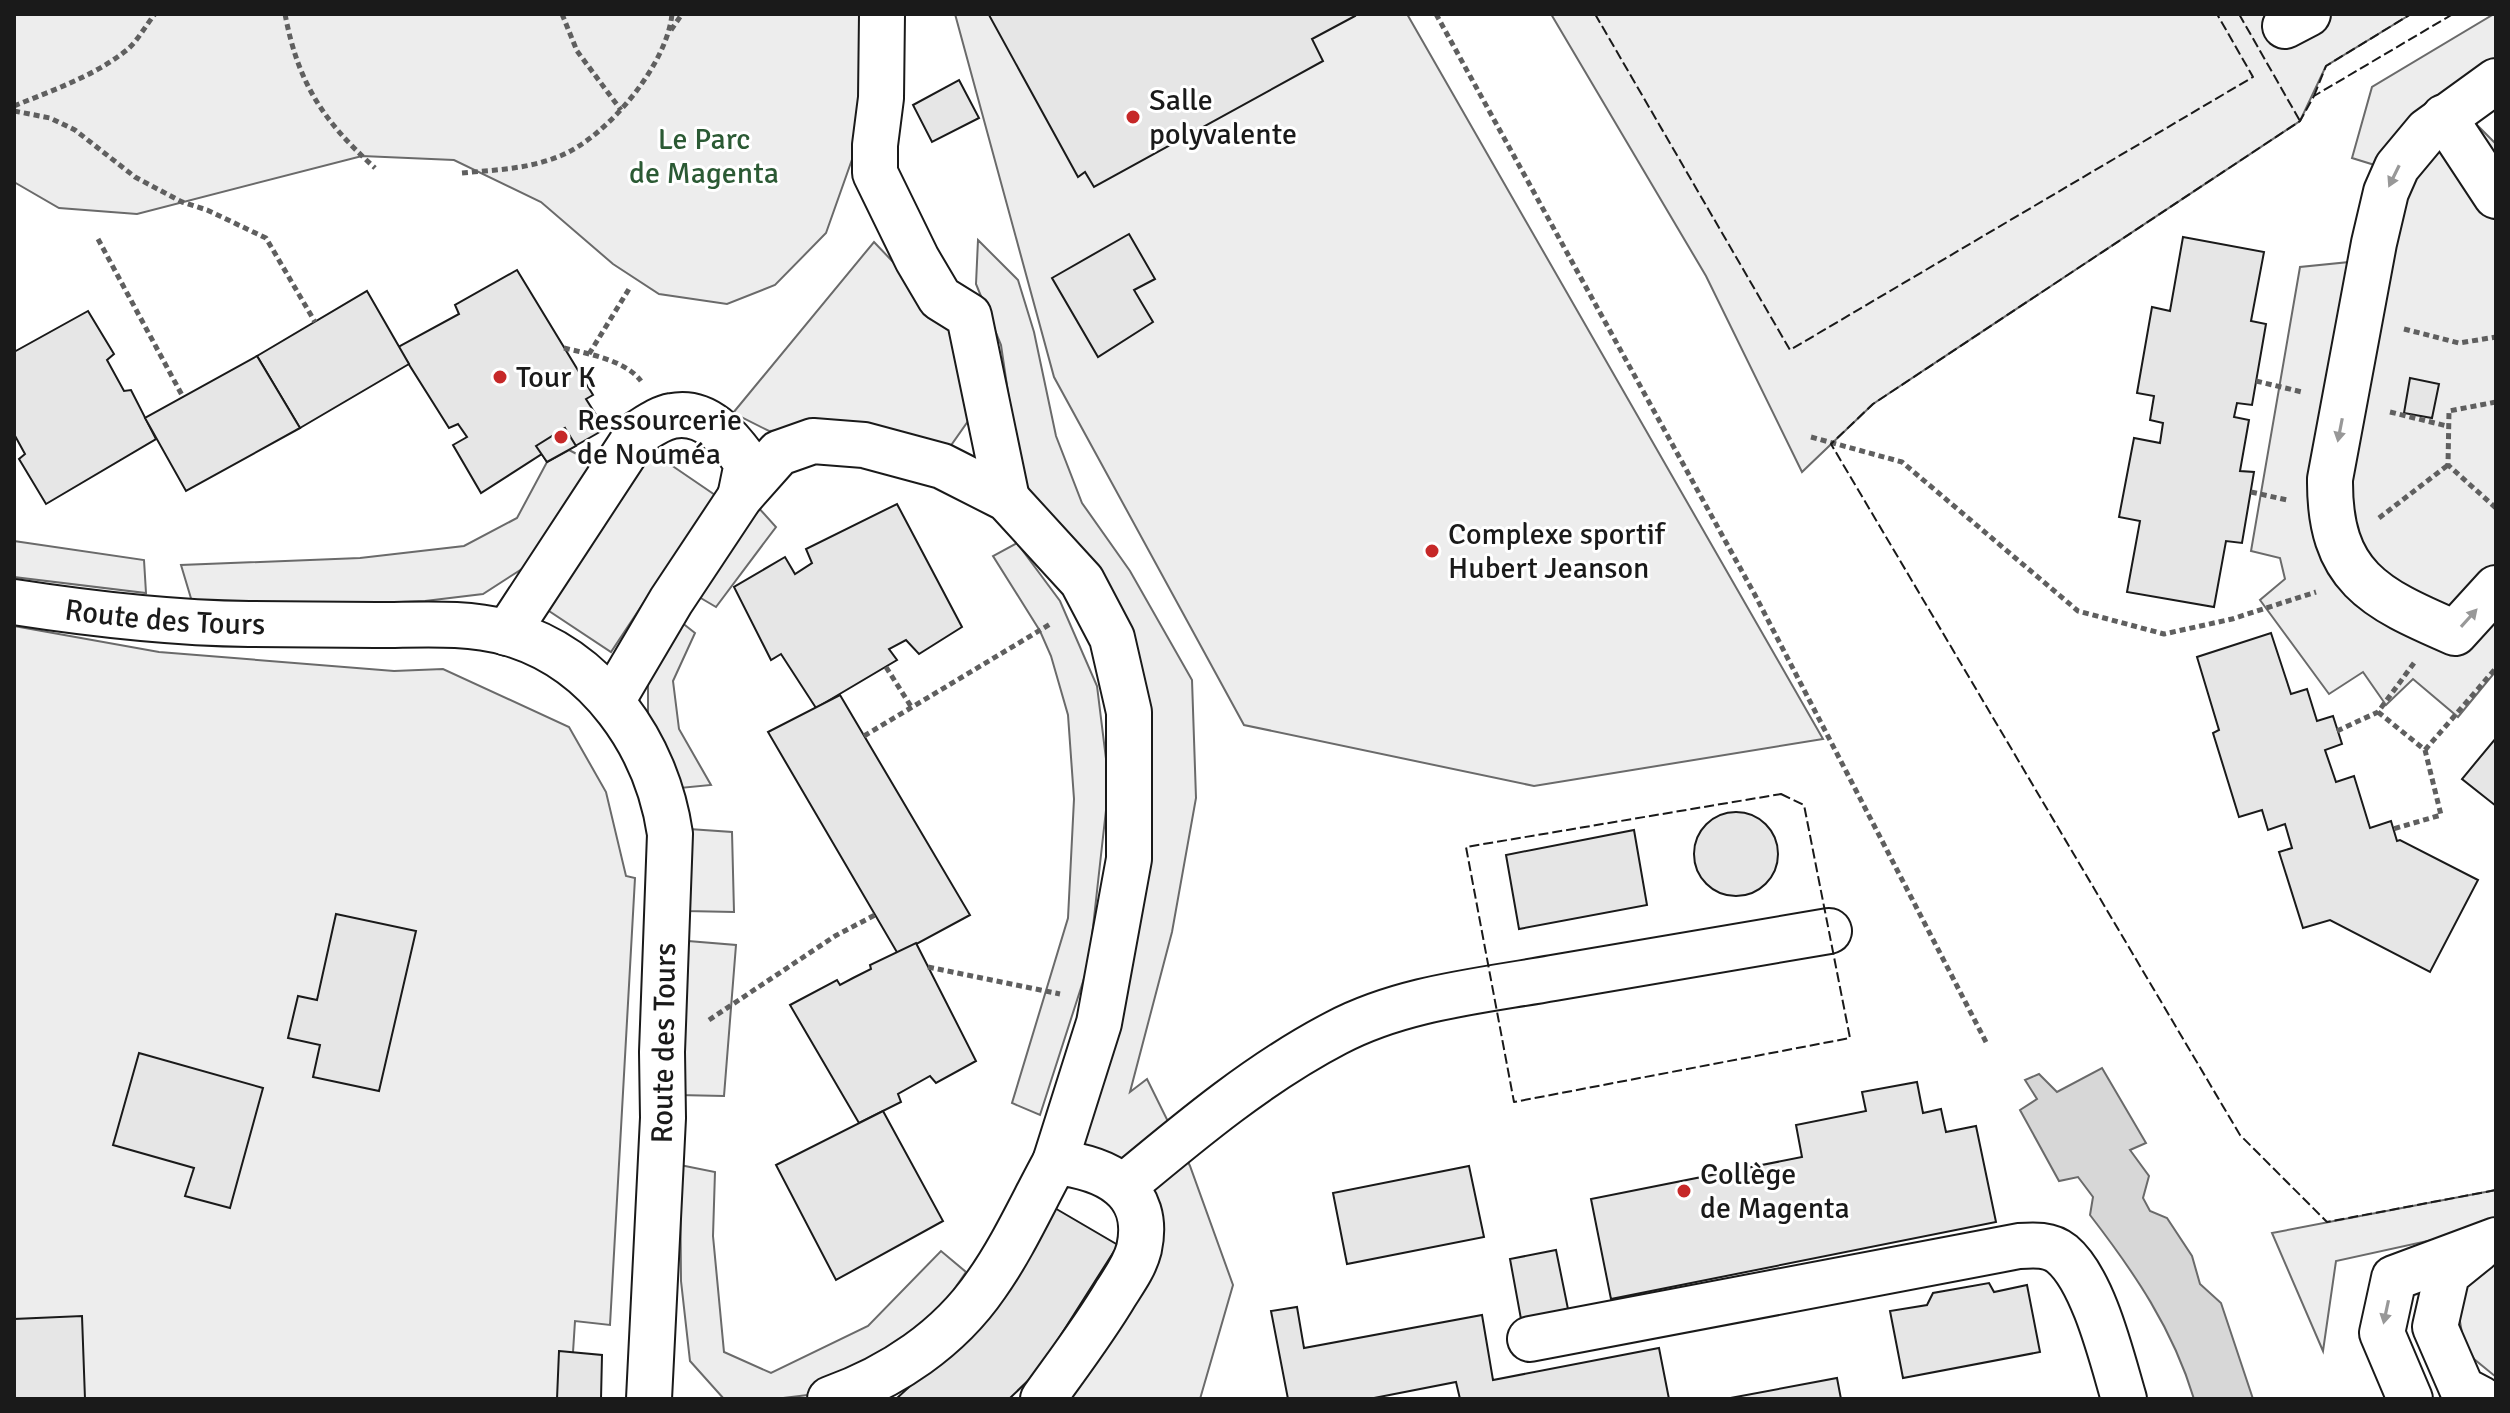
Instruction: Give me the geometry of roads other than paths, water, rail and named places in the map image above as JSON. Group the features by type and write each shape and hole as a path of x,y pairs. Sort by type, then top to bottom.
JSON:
{"street":[{"path":"882,14 881,98 875,173 917,259 940,298 969,316 1007,499"},
{"path":"2496,81 2444,117 2411,147 2397,167 2386,192 2330,488 2336,537 2342,556 2359,578 2395,606 2455,633 2496,588"},
{"path":"2444,117 2496,196"},
{"path":"507,633 638,433 670,416 695,415 728,435 747,463 740,497"},
{"path":"612,701 671,601 740,497 779,453 813,441 864,445 913,457 942,466 1007,499 1082,581 1112,638 1129,712 1129,859 1103,1003 1055,1162 986,1285 960,1317 932,1345 890,1371 830,1399"},
{"name":"Route des Tours","path":"14,602 194,623 454,624 507,633 536,643 562,658 612,701 644,750 665,805 670,834 662,1052 663,1118 649,1399"},
{"path":"1124,1186 1180,1139 1285,1064 1337,1032 1375,1016 1447,996 1829,931"},
{"path":"1043,1399 1095,1327 1133,1265 1139,1248 1137,1204 1124,1186 1103,1173 1078,1164 1055,1162"},
{"path":"2410,1399 2382,1333 2394,1278 2491,1241"},
{"path":"2481,1399 2462,1389 2435,1327 2447,1274 2491,1241"},
{"path":"1530,1339 2019,1246 2039,1245 2061,1254 2083,1286 2101,1322 2124,1399"}],"place":[{"name":"Salle polyvalente","path":"1133,117"},
{"name":"Tour K","path":"500,377"},
{"name":"Ressourcerie de Nouméa","path":"561,437"},
{"name":"Complexe sportif Hubert Jeanson","path":"1432,551"},
{"name":"Collège de Magenta","path":"1684,1191"}],"park label":[{"name":"Le Parc de Magenta","path":"704,156"}]}
